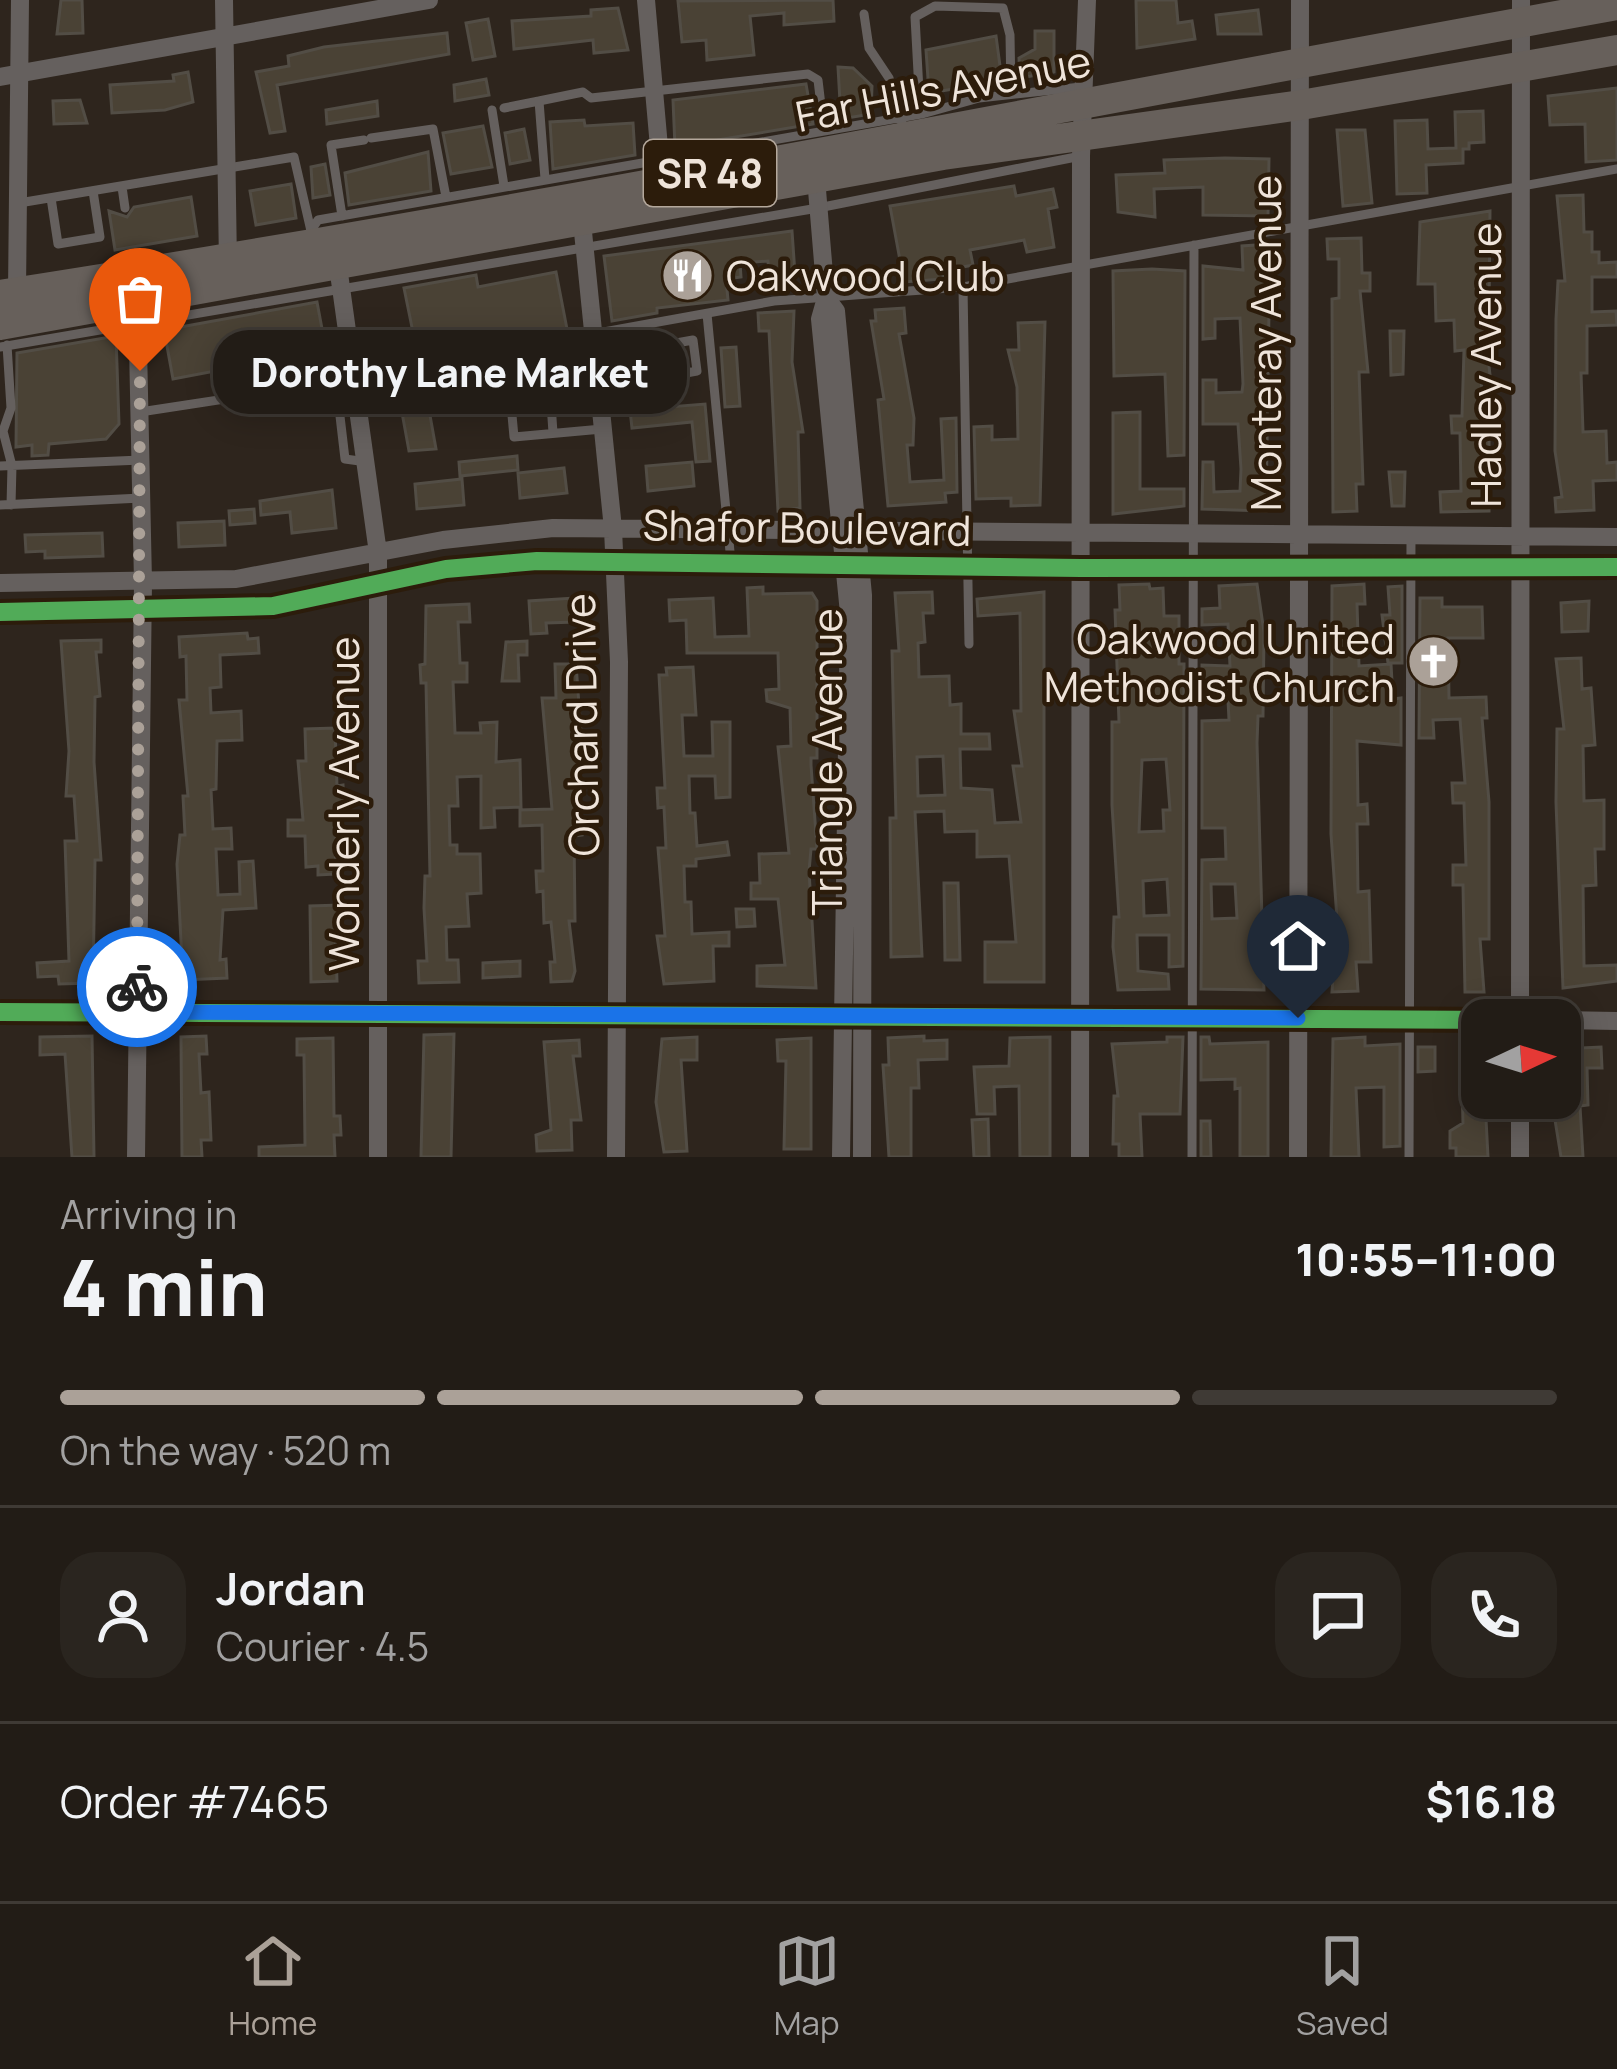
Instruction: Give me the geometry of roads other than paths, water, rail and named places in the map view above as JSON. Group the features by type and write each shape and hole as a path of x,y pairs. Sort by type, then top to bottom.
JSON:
{"main road":[{"name":"Far Hills Avenue","path":"9,293 136,288 661,171 1302,59 1521,11 1617,5"},
{"name":"Far Hills Avenue","path":"228,270 328,247 583,234 1617,50"},
{"name":"Far Hills Avenue","path":"2,339 136,288"}],"street":[{"path":"9,293 18,203 10,75 20,0"},
{"path":"224,0 228,270"},
{"path":"10,75 429,0"},
{"path":"646,0 661,171"},
{"path":"1080,1157 1081,265 1087,0"},
{"name":"Monteray Avenue","path":"1298,1157 1300,0"},
{"name":"Hadley Avenue","path":"1520,999 1521,11"},
{"name":"Triangle Avenue","path":"817,193 826,298 836,311 852,564 848,613 855,783 852,1016 841,1157"},
{"name":"Orchard Drive","path":"583,234 614,529 616,1157"},
{"name":"Wonderly Avenue","path":"328,247 367,462 378,553 377,1157"},
{"path":"136,288 142,582 136,1157"},
{"name":"Shafor Boulevard","path":"0,583 268,575 491,533 614,529 1617,537"},
{"name":"Shafor Boulevard","path":"0,612 273,606 488,565 615,561 1081,568 1617,566"},
{"path":"0,1012 1461,1020"},
{"name":"Triangle Avenue","path":"852,1016 862,1157"},
{"path":"1581,1020 1617,1021"},
{"path":"1520,1119 1520,1157"}],"lane":[{"path":"916,124 915,16 935,6 990,6 1007,14 1011,93"},
{"path":"864,14 869,49 916,124"},
{"path":"504,186 498,109 583,92 591,98 808,74 818,80 824,131"},
{"path":"136,288 328,247 446,197 545,179 661,171 824,131 916,124 1011,93 1085,95"},
{"path":"539,101 545,179"},
{"path":"328,247 331,145 433,129 446,197"},
{"path":"18,203 294,157 328,247"},
{"path":"140,412 348,372 707,314 963,287 1617,169"},
{"path":"122,187 124,208"},
{"path":"51,198 58,244 100,237 93,191"},
{"path":"1192,1157 1194,244"},
{"path":"963,287 969,644"},
{"path":"707,314 730,562"},
{"path":"2,339 11,408 2,431 6,505 141,498"},
{"path":"594,357 693,340 710,344"},
{"path":"598,389 697,371 693,340"},
{"path":"547,343 553,433"},
{"path":"506,350 514,437 602,429"},
{"path":"6,466 141,460"},
{"path":"1409,1157 1411,536"}],"place":[{"name":"Oakwood Club","path":"687,275"},
{"name":"Dorothy Lane Market","path":"140,371"},
{"name":"Oakwood United Methodist Church","path":"1434,662"}]}
